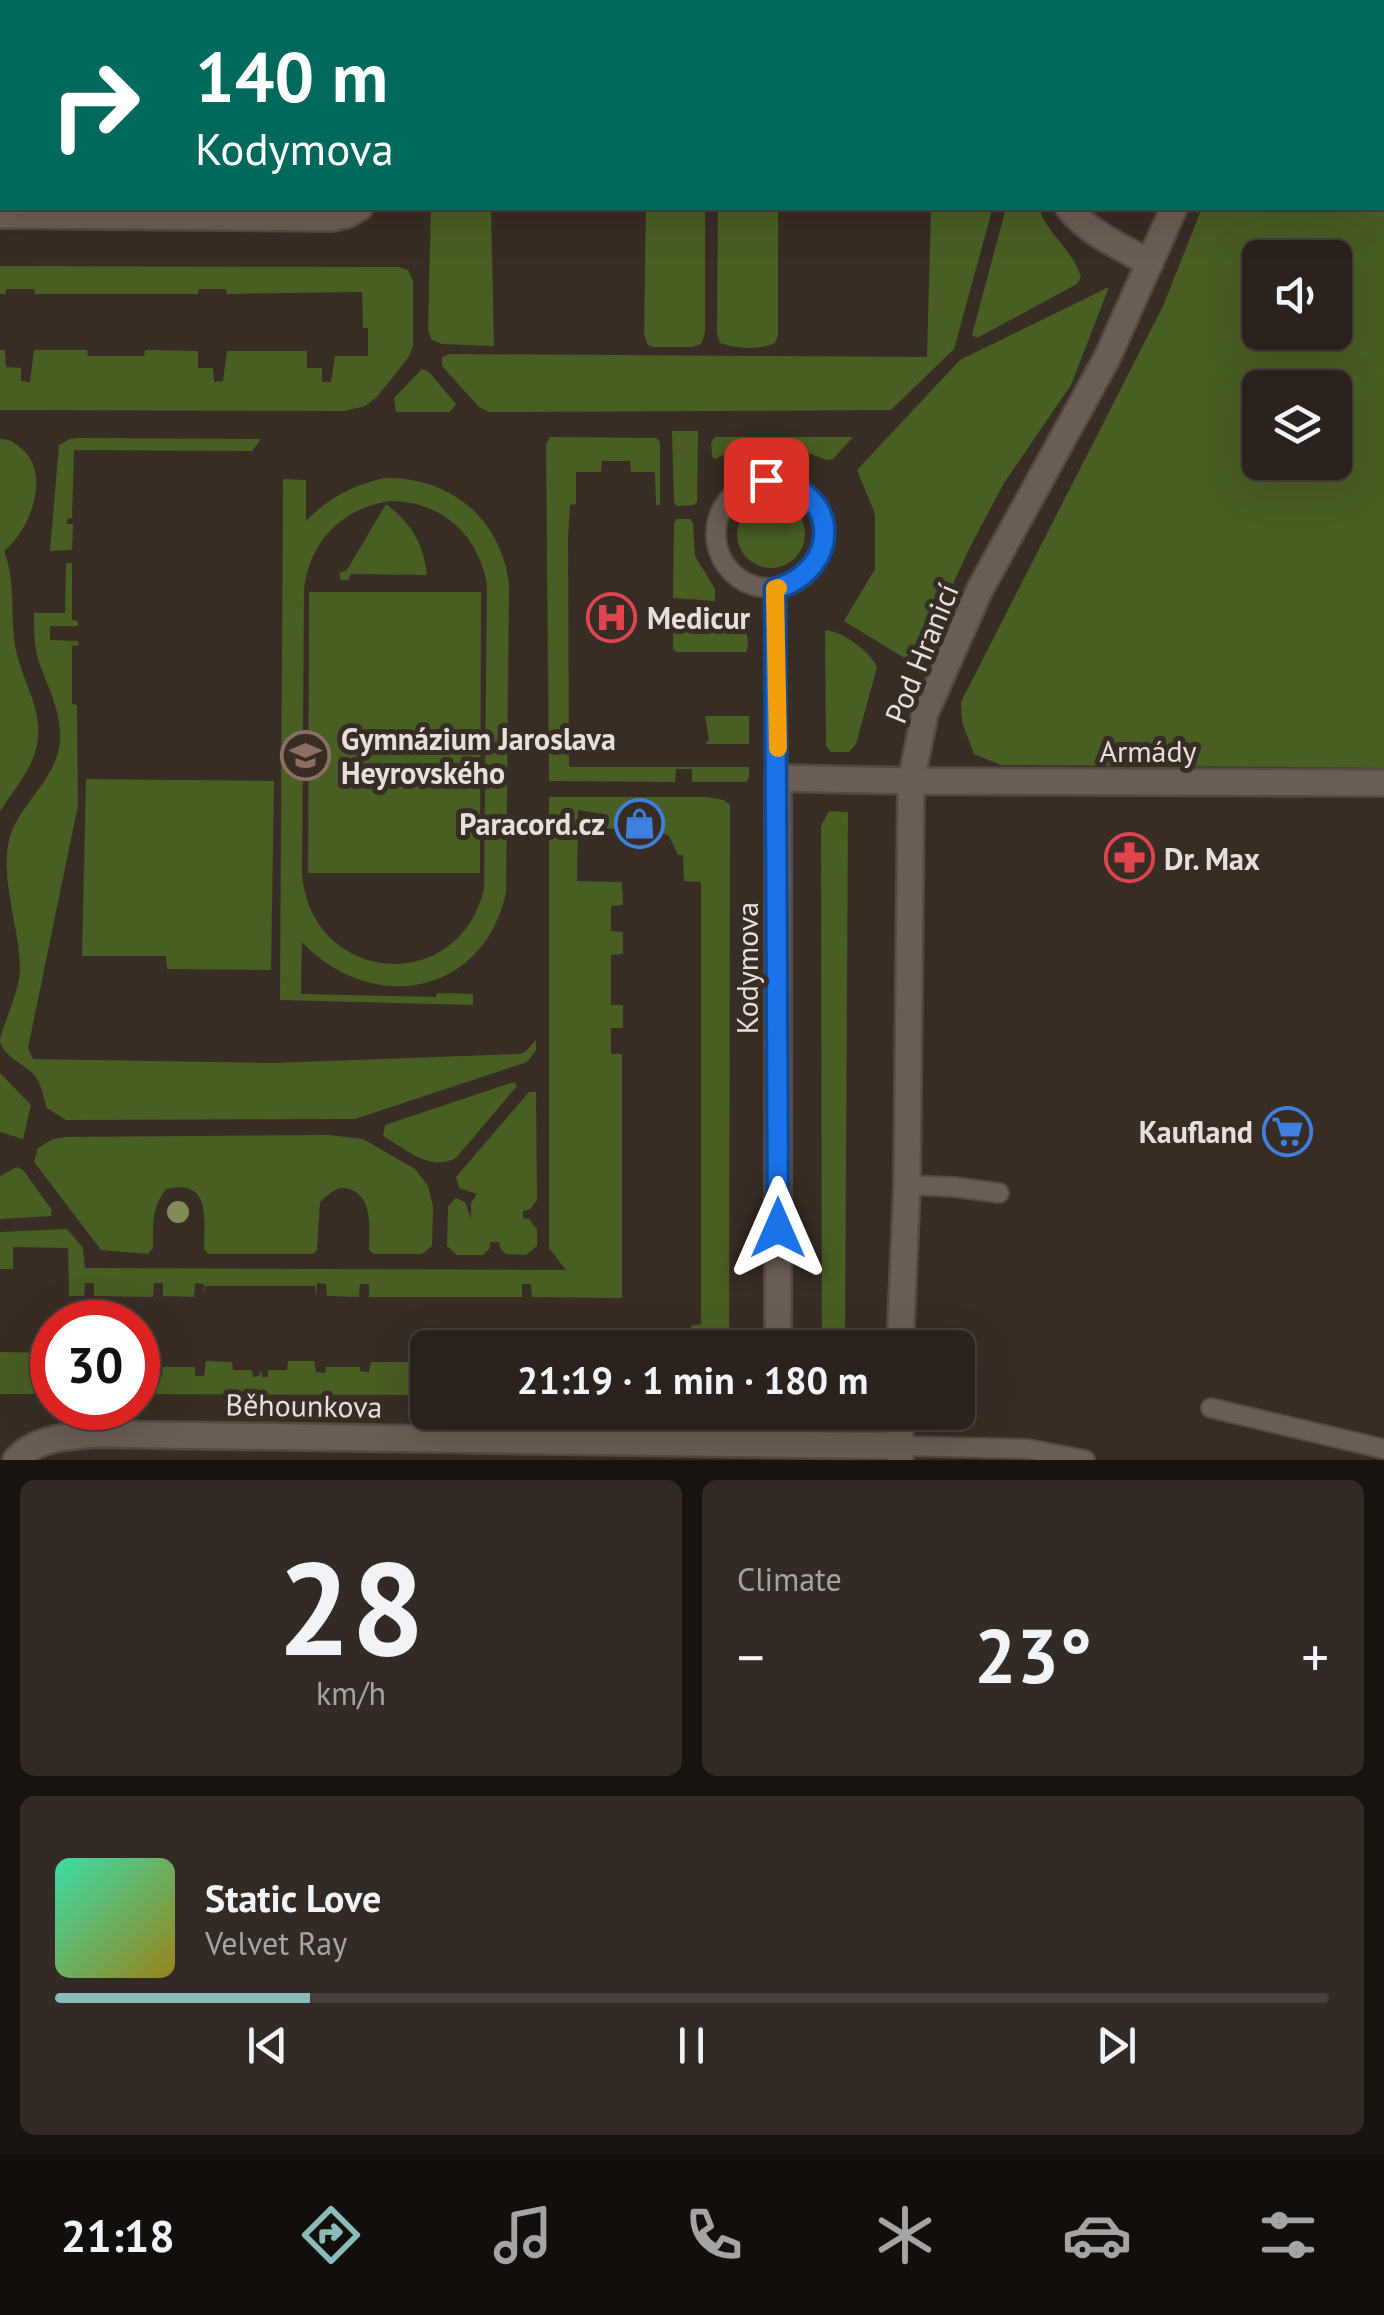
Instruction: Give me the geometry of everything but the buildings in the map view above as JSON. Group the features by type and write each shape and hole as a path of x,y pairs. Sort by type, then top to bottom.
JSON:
{"street":[{"path":"0,215 332,218 355,210"},
{"path":"1072,210 1097,233 1150,263"},
{"name":"Pod Hranicí","path":"901,1330 907,1185 911,782 926,713 980,589 1107,358 1173,210"},
{"name":"Armády","path":"778,778 1384,783"},
{"name":"Kodymova","path":"778,778 778,1330"},
{"path":"779,1430 779,1442"},
{"name":"Běhounkova","path":"16,1460 27,1448 55,1438 96,1434 253,1449 779,1442 900,1453"}],"lane":[{"path":"766,480 785,482 802,490 815,503 823,520 825,539 820,557 809,573 793,584 775,589 758,587 729,570 716,539 717,522 735,493 766,480"},
{"name":"Kodymova","path":"775,589 778,778"},
{"path":"907,1185 999,1194"},
{"path":"1211,1408 1384,1448"},
{"path":"900,1453 1028,1449 1085,1460"}],"green space":[{"path":"431,210 491,210 494,346 442,344 432,340 428,330"},
{"path":"646,210 705,210 705,333 701,344 653,347 644,335"},
{"path":"718,210 778,210 775,343 733,347 720,343"},
{"path":"931,210 990,210 954,349 891,410 489,412 479,407 442,366 442,357 449,354 927,357"},
{"path":"1005,210 1040,210 1081,277 1077,284 977,338 972,335"},
{"path":"1201,210 1384,210 1384,768 1001,765 974,754 962,722 961,702 1163,306"},
{"path":"0,266 399,267 408,270 413,281 413,346 377,397 365,406 345,411 0,410 0,350 5,350 6,367 21,368 21,381 30,382 34,350 87,350 88,356 144,356 145,350 198,351 198,368 213,368 214,382 223,381 227,351 307,351 307,368 322,368 322,382 331,382 335,356 368,356 368,328 363,328 362,292 227,294 226,289 199,289 198,294 35,294 34,289 6,289 6,294 0,294"},
{"path":"1109,287 1071,385 1004,483 916,665 844,621 875,569 875,514 857,470 960,360"},
{"path":"422,369 456,404 450,412 396,412 394,398"},
{"path":"672,431 698,431 694,505 677,506 674,502"},
{"path":"550,437 656,438 660,442 660,505 656,505 655,472 631,472 630,461 602,461 601,472 576,472 576,504 570,505 568,538 569,767 749,767 746,782 692,782 692,769 676,769 675,782 549,781 546,444"},
{"path":"715,437 853,437 833,459 826,460 771,444 745,446 715,459 711,443"},
{"path":"0,439 21,448 35,472 29,516 4,551 11,583 16,650 35,709 38,741 29,768 0,811"},
{"path":"70,439 261,439 252,451 74,450 72,518 67,519 67,524 73,524 72,550 50,551 59,445"},
{"path":"283,479 306,480 306,521 332,499 373,481 409,480 451,494 484,522 504,561 509,584 506,893 493,928 474,955 450,973 421,984 391,986 360,980 330,965 302,942 301,994 473,994 473,1005 280,1000","holes":["390,501 441,514 466,536 487,584 484,889 469,924 446,948 417,961 386,964 356,956 330,938 311,910 302,873 304,589 313,556 343,519 373,505"]},
{"path":"771,500 784,502 795,510 803,521 803,547 795,558 784,566 771,568 758,566 747,558 739,547 737,534 739,521 747,510 758,502"},
{"path":"386,504 415,535 427,575 351,574 348,580 341,580 339,573 347,570"},
{"path":"677,519 690,519 693,523 695,556 715,589 715,601 673,598"},
{"path":"66,563 72,563 72,620 78,621 78,626 50,626 50,640 78,641 79,645 72,646 78,805 28,1048 33,1059 274,1063 519,1054 536,1040 536,1050 527,1062 355,1119 66,1120 47,1108 37,1079 0,1042 20,969 7,872 9,840 53,766 60,739 56,708 37,653 34,613 65,613"},
{"path":"309,592 481,592 480,873 308,873"},
{"path":"676,615 740,616 748,638 746,652 677,652 673,649"},
{"path":"825,630 855,643 877,667 856,744 849,752 831,752 826,746"},
{"path":"705,716 749,716 749,744 705,744 709,740"},
{"path":"86,779 274,781 271,970 167,969 166,956 82,956"},
{"path":"549,797 724,800 730,805 729,1330 691,1330 691,1326 701,1324 701,882 684,881 683,855 678,855 669,836 652,829 652,823 627,819 626,828 603,829 603,814 578,810 577,881 622,882 623,905 611,906 611,931 623,932 623,954 611,955 611,1005 623,1005 623,1028 611,1028 611,1054 622,1054 622,1298 532,1297 531,1284 522,1284 522,1297 369,1297 369,1284 360,1284 359,1297 327,1296 326,1284 317,1283 316,1297 315,1286 205,1286 205,1297 204,1284 195,1283 194,1297 163,1296 163,1283 154,1283 153,1297 94,1296 94,1283 85,1283 84,1296 69,1296 68,1248 13,1247 13,1269 0,1269 0,1232 67,1229 83,1248 85,1268 566,1270 549,1248"},
{"path":"829,811 848,812 845,1330 822,1330 821,826"},
{"path":"0,1073 31,1105 23,1139 0,1132"},
{"path":"514,1082 517,1086 456,1158 428,1161 383,1136 385,1125"},
{"path":"529,1092 536,1092 537,1200 523,1211 523,1218 537,1229 537,1246 526,1255 506,1254 499,1242 490,1242 483,1255 457,1255 447,1246 448,1206 456,1198 465,1202 471,1219 471,1203 477,1194 459,1188 456,1177"},
{"path":"329,1135 363,1139 415,1169 428,1186 433,1207 432,1246 422,1254 374,1254 369,1250 367,1207 358,1194 341,1188 320,1202 317,1250 313,1254 209,1254 204,1249 202,1203 198,1195 181,1187 166,1189 158,1203 153,1248 148,1254 101,1250 34,1162 38,1148 66,1137"},
{"path":"17,1167 52,1210 51,1216 0,1219 0,1176"},
{"path":"0,1352 30,1353 30,1394 0,1394"},
{"path":"206,1361 232,1362 233,1370 252,1370 253,1377 259,1376 261,1370 262,1377 268,1377 268,1370 287,1370 288,1361 314,1361 316,1372 325,1373 326,1367 360,1367 360,1371 369,1372 371,1362 410,1362 410,1395 160,1394 160,1376 163,1367 195,1367 195,1376 204,1376"}],"slow traffic":[{"path":"778,588 778,748"}],"place":[{"name":"Medicur","path":"612,617"},
{"name":"Gymnázium Jaroslava Heyrovského","path":"306,755"},
{"name":"Paracord.cz","path":"640,823"},
{"name":"Dr. Max","path":"1129,858"},
{"name":"Kaufland","path":"1288,1131"}],"route":[{"path":"766,480 785,482 802,490 815,503 823,520 825,539 820,557 809,573 793,584 775,589 778,1228"}]}
